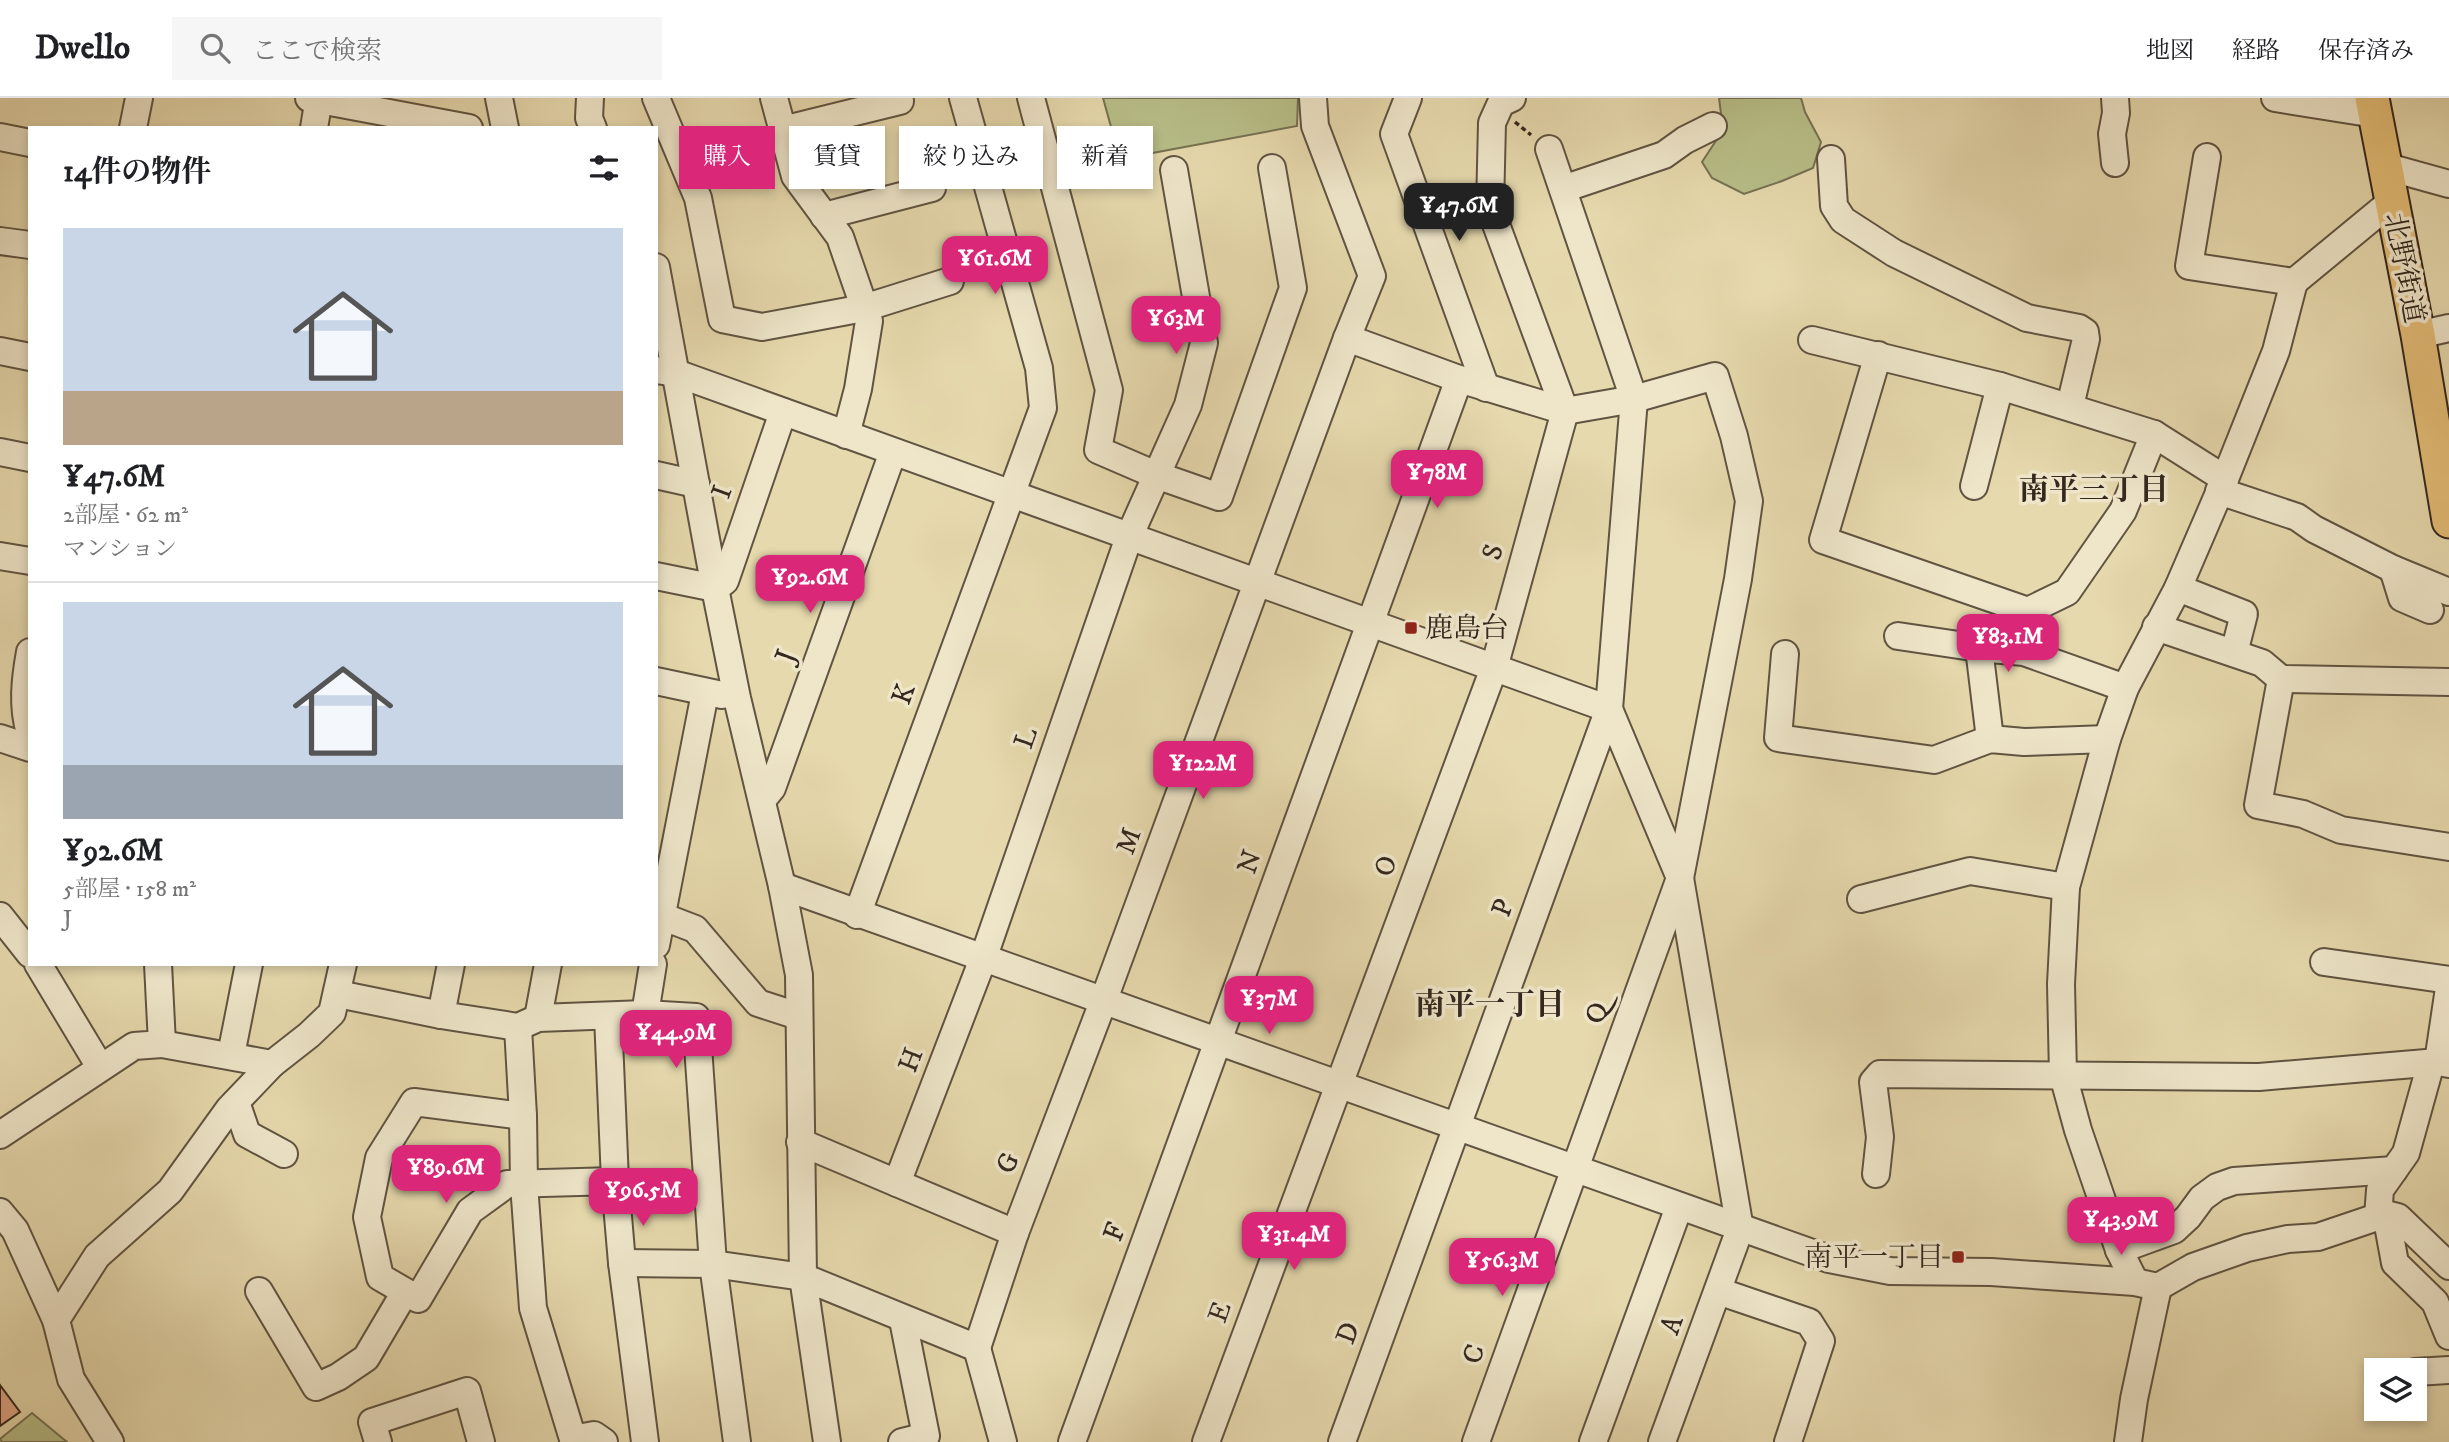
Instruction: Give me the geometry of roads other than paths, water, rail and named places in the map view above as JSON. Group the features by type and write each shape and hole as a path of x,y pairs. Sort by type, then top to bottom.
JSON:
{"main road":[{"name":"北野街道","path":"2373,106 2391,202 2433,332 2449,521"}],"street":[{"path":"133,126 139,98"},
{"path":"499,98 505,126"},
{"path":"590,98 589,118 592,126"},
{"path":"656,98 698,198 722,319 762,327 864,308 950,281"},
{"path":"774,98 795,176 840,237 869,321 858,388 846,435"},
{"name":"K","path":"857,915 1043,408 1039,368 963,98"},
{"path":"1031,98 1110,390 1098,450 1156,475 1219,497 1293,288 1272,168"},
{"name":"M","path":"1103,1002 1372,276 1315,126 1313,98"},
{"path":"1408,98 1394,134 1486,388"},
{"path":"2115,98 2116,113 2112,134 2115,163"},
{"path":"2275,98 2373,106"},
{"path":"314,126 316,99 458,126"},
{"path":"782,130 900,102"},
{"path":"1504,103 1492,123 1490,208 1565,411"},
{"path":"1563,189 1664,155 1685,140 1713,126"},
{"path":"0,137 28,143"},
{"path":"1549,149 1634,399 1609,709 1680,878 1740,1229"},
{"path":"2207,157 2189,266 2294,282"},
{"path":"1831,159 1834,206 1843,220 1894,253 2027,318 2079,328 2085,332 2086,339 2070,406"},
{"path":"2384,166 2449,184"},
{"name":"L","path":"983,960 1129,537 1188,405 1204,343 1174,170"},
{"path":"824,215 928,189"},
{"path":"2128,1442 2146,1285 2119,1250 2078,1130 2063,1075 2061,984 2066,887 2107,738 2125,688 2178,587 2222,485 2276,351 2294,282 2391,202"},
{"path":"0,241 28,246"},
{"path":"658,288 666,371 696,484 737,698 763,799 799,975 803,1278 827,1442"},
{"path":"1347,338 1459,379 1565,411 1634,399 1715,376 1734,436 1749,501 1738,579 1680,878"},
{"path":"1812,340 2000,386 2154,434 2222,485 2297,517 2314,529 2393,569 2449,592"},
{"path":"0,351 28,356"},
{"path":"1878,355 1823,540 2028,611 2067,592 2123,511 2154,434"},
{"path":"666,371 1609,709"},
{"name":"N","path":"1217,1043 1459,379"},
{"path":"1974,486 2000,386"},
{"name":"S","path":"1494,668 1565,411"},
{"name":"I","path":"715,587 725,581 783,412"},
{"path":"0,452 28,458"},
{"name":"J","path":"763,799 772,788 893,452"},
{"path":"658,475 696,484"},
{"path":"0,556 28,561"},
{"path":"2393,569 2402,598 2430,610"},
{"path":"658,576 715,587"},
{"path":"2178,587 2244,614 2234,653"},
{"path":"2015,651 2028,611"},
{"path":"2156,627 2262,663 2281,679 2449,682"},
{"path":"1898,636 2024,652 2125,688"},
{"path":"1979,648 1990,739"},
{"path":"1785,654 1778,738 1934,761 1990,739 2024,742 2107,738"},
{"path":"28,664 24,713 28,726"},
{"name":"O","path":"1338,1086 1494,668"},
{"path":"2281,679 2258,805 2302,814 2341,830 2449,847"},
{"path":"658,681 737,698"},
{"path":"705,693 659,914 695,929 758,1003 798,1016"},
{"name":"P","path":"1457,1128 1609,709"},
{"path":"0,738 28,747"},
{"path":"1861,899 1970,871 2066,887"},
{"name":"Q","path":"1573,1169 1680,878"},
{"path":"782,886 983,960 1829,1259 1890,1271 1991,1272 2146,1285 2246,1248 2288,1239 2318,1237 2382,1216 2399,1217 2449,1266"},
{"path":"0,916 28,951"},
{"name":"H","path":"897,1183 983,960"},
{"path":"2324,962 2449,980"},
{"path":"39,966 100,1067"},
{"path":"158,966 162,1044"},
{"path":"231,1055 249,966"},
{"path":"57,1320 97,1256 170,1191 236,1102 272,1064 332,1013 344,966"},
{"path":"441,1015 451,966"},
{"path":"547,966 528,1023 523,1116 524,1184 533,1308 573,1441 594,1435 604,1442"},
{"path":"645,1014 653,966"},
{"path":"2449,988 2439,1063 2406,1153 2380,1191 2382,1216 2395,1263 2435,1302 2449,1336"},
{"path":"338,994 441,1015 528,1023 645,1014 696,1017 713,1264 737,1442"},
{"name":"G","path":"977,1348 1015,1233 1103,1002"},
{"path":"608,1016 615,1181 622,1263 645,1442"},
{"name":"F","path":"1072,1442 1217,1043"},
{"path":"0,1135 134,1046 162,1044 272,1064"},
{"path":"1876,1174 1880,1137 1874,1082 1880,1074 2259,1077 2439,1063"},
{"name":"E","path":"1206,1442 1338,1086"},
{"path":"236,1102 247,1134 284,1154"},
{"path":"523,1116 414,1102 379,1158 367,1217 380,1277 418,1300 470,1211 507,1184 615,1181"},
{"name":"D","path":"1342,1442 1457,1128"},
{"path":"800,1142 1015,1233"},
{"name":"C","path":"1476,1442 1573,1169"},
{"path":"2119,1250 2174,1230 2202,1198 2217,1187 2234,1181 2394,1170"},
{"path":"1593,1442 1679,1207"},
{"path":"5,1227 57,1320 71,1380 110,1442"},
{"name":"A","path":"1662,1442 1740,1229"},
{"path":"622,1263 713,1264 803,1278 977,1348 1003,1442"},
{"path":"1717,1291 1810,1322 1821,1341 1788,1442"},
{"path":"259,1292 316,1387 338,1377 366,1358 405,1292"},
{"path":"902,1442 926,1436 903,1320"},
{"path":"2427,1371 2449,1370"},
{"path":"378,1442 372,1422 467,1391 481,1442"}],"place":[{"name":"鹿島台","path":"1411,628"},
{"name":"南平一丁目","path":"1958,1257"}],"district":[{"name":"南平三丁目","path":"2094,490"},
{"name":"南平一丁目","path":"1490,1005"}]}
